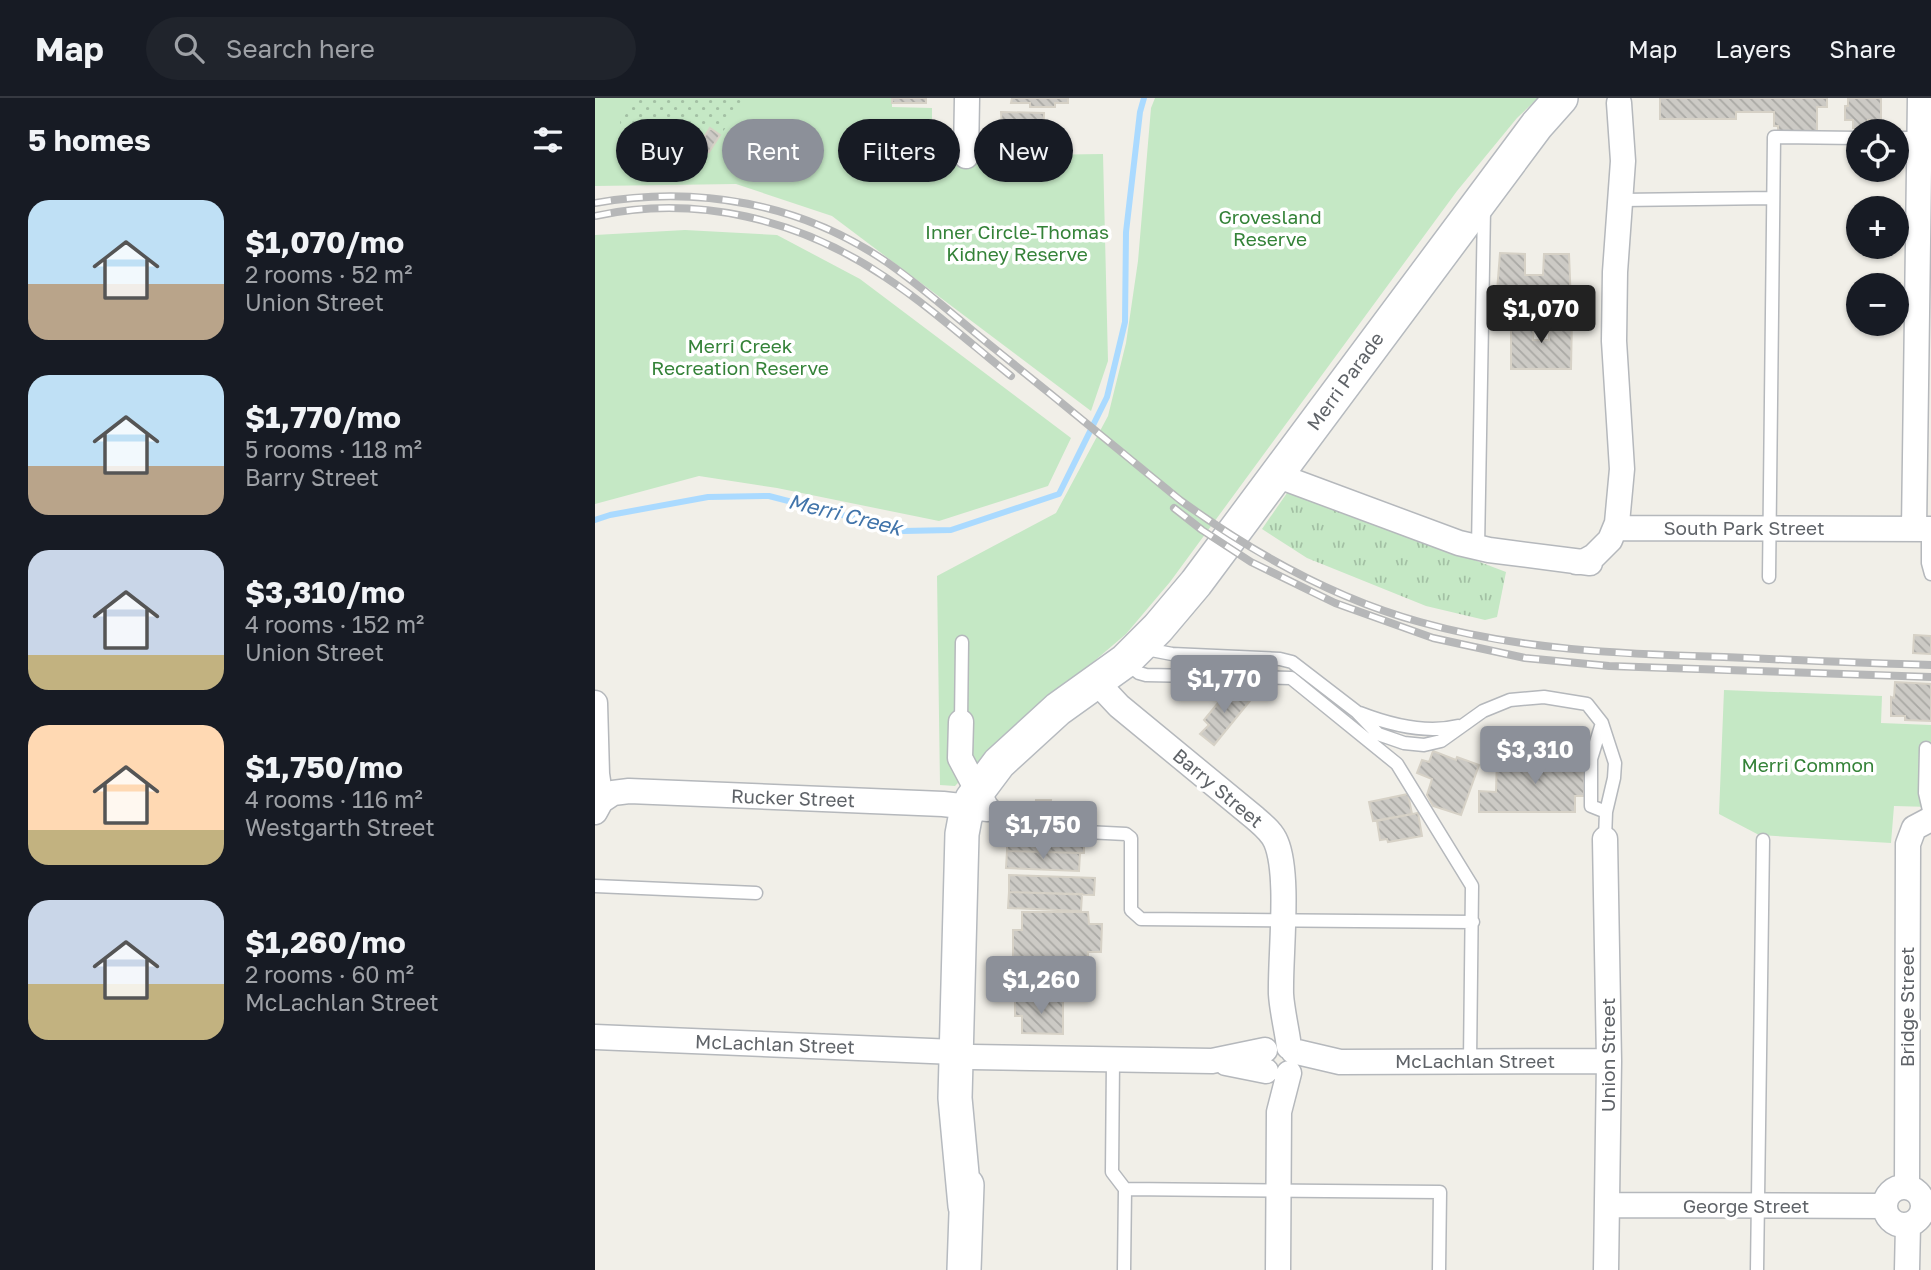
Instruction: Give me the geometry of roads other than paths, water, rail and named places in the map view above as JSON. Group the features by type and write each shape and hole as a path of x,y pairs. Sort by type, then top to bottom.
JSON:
{"main road":[{"name":"Merri Parade","path":"964,1270 964,1054 978,802 999,763 1058,709 1099,685 1132,654 1215,559 1537,125 1561,98"}],"street":[{"path":"966,156 967,98"},
{"path":"1909,135 1920,98"},
{"path":"1276,475 1478,548 1597,563 1610,558 1627,541 1624,528 1633,508 1622,469 1614,305 1627,100"},
{"path":"1909,162 1924,529"},
{"name":"South Park Street","path":"1624,528 1924,529"},
{"name":"Barry Street","path":"1099,685 1136,720 1270,831 1276,842 1281,859 1282,919 1278,1270"},
{"path":"595,703 598,806"},
{"path":"961,722 960,755 978,802"},
{"name":"Rucker Street","path":"598,806 613,793 629,791 978,802"},
{"name":"Bridge Street","path":"1907,1187 1908,844 1922,823"},
{"name":"Union Street","path":"1605,839 1609,1061 1606,1270"},
{"name":"McLachlan Street","path":"595,1037 1113,1060 1609,1061"},
{"path":"1907,1187 1918,1193 1927,1205 1921,1216 1908,1225 1892,1221 1884,1206 1894,1189 1907,1187"},
{"name":"George Street","path":"1607,1205 1884,1206"},
{"path":"1907,1270 1908,1225"}],"lane":[{"path":"1769,576 1774,137 1846,138"},
{"path":"1478,548 1485,195"},
{"path":"1622,200 1772,198"},
{"path":"1924,529 1927,563 1931,574"},
{"path":"961,722 962,642"},
{"path":"1471,1061 1473,892 1397,764 1291,678 1146,675 1139,673 1132,654 1287,660 1357,712 1378,734 1398,742 1414,744 1438,743 1497,704 1535,696 1583,702 1592,708 1602,723 1611,746 1615,767 1606,812 1605,839"},
{"path":"1602,723 1591,759 1591,806 1606,812"},
{"path":"1922,823 1926,748"},
{"path":"978,802 1005,828 1126,834 1131,838 1131,910 1141,919 1473,922"},
{"path":"1757,1270 1763,840"},
{"path":"595,886 756,893"},
{"path":"1113,1060 1112,1172 1125,1189 1124,1270"},
{"path":"1125,1189 1440,1192 1439,1270"}],"waterway":[{"name":"Merri Creek","path":"595,520 708,497 769,496 904,531 951,530 1059,494 1107,397 1125,322 1126,232 1140,112 1144,98"}],"railway":[{"path":"595,203 672,196 710,198 784,213 855,242 915,283 1180,500 1265,556 1325,587 1388,612 1495,639 1571,649 1931,665"},
{"path":"595,216 633,210 709,210 782,226 818,240 885,277 933,312 1011,376"},
{"path":"1174,508 1251,562 1335,603 1433,638 1525,658 1609,666 1931,677"}],"park label":[{"name":"Grovesland Reserve","path":"1270,228"},
{"name":"Inner Circle-Thomas Kidney Reserve","path":"1017,243"},
{"name":"Merri Creek Recreation Reserve","path":"740,357"},
{"name":"Merri Common","path":"1808,765"}]}
